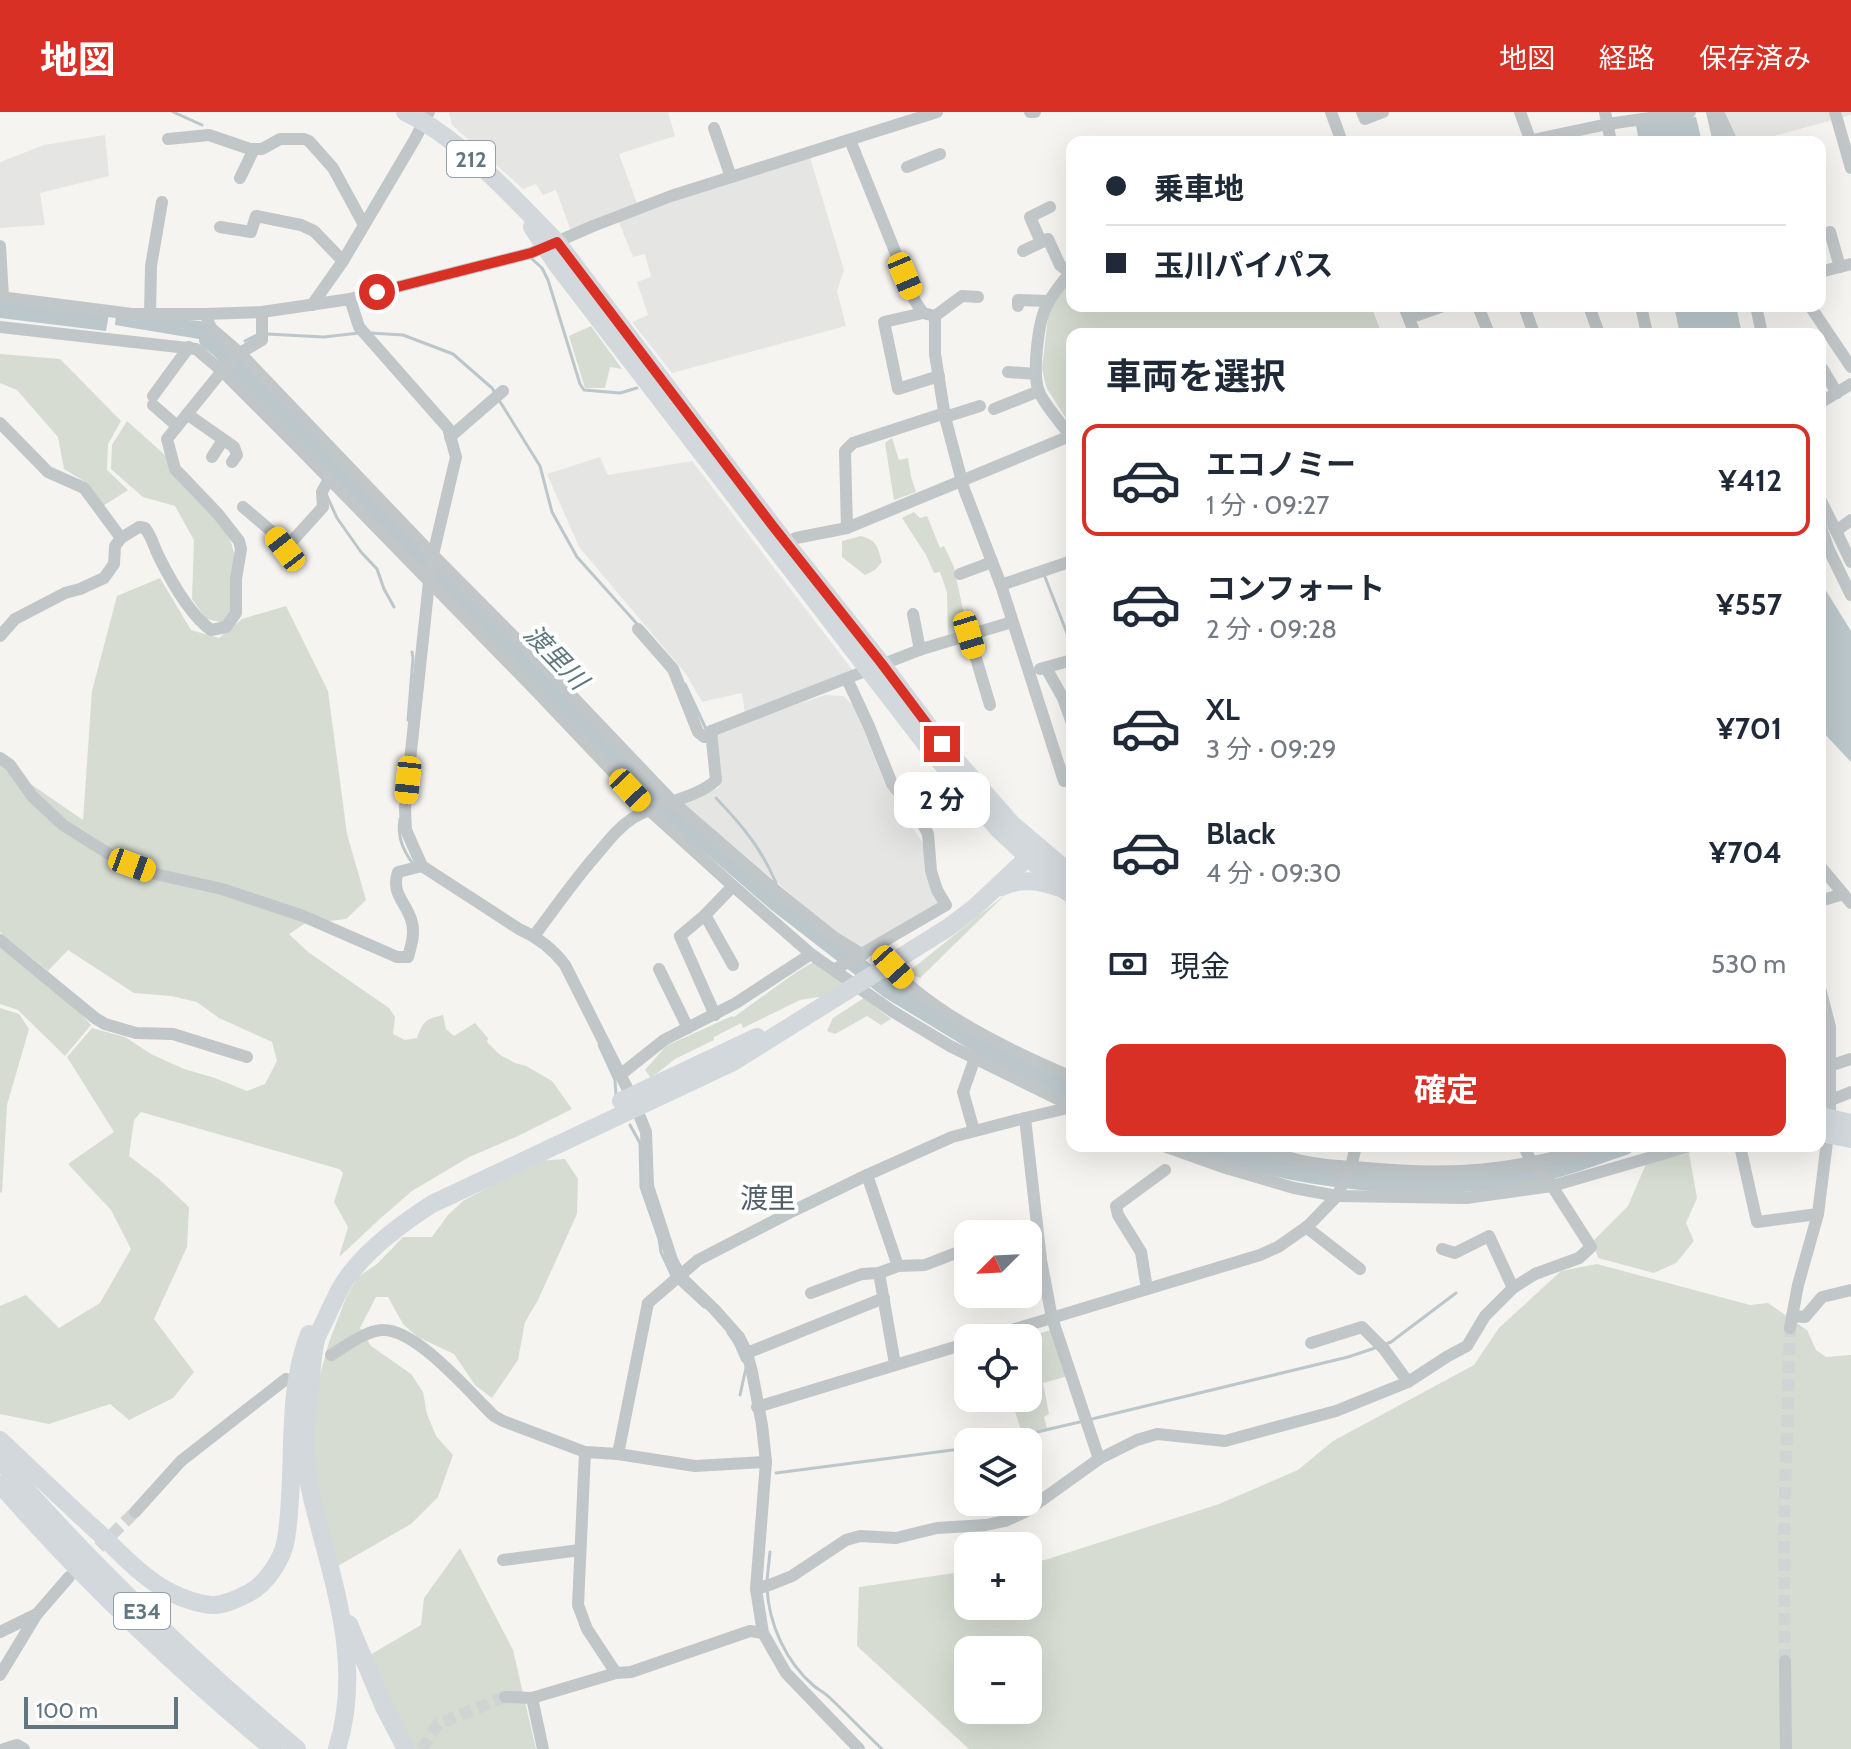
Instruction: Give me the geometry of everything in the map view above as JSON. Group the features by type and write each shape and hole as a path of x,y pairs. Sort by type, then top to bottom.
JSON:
{"highway":[{"name":"212","path":"405,112 426,116 517,201 875,667 1033,852 1066,884"},
{"name":"212","path":"875,667 931,751 999,831 1033,852"},
{"path":"992,892 1006,860 999,831"},
{"path":"337,1749 344,1719 346,1636 305,1466 306,1413 316,1340 353,1269 408,1219 432,1204 733,1062 829,1004 949,927 992,892 1033,852"},
{"path":"992,892 1018,880 1066,886"},
{"path":"0,1440 127,1560 166,1590 215,1606 253,1591 275,1567 286,1544 293,1424 302,1351 338,1276 373,1236 398,1214 450,1182 829,1004"},
{"path":"1826,1120 1851,1123"},
{"path":"1826,1120 1851,1139"},
{"name":"E34","path":"0,1460 137,1606 187,1654 297,1749"},
{"path":"292,1470 337,1646 338,1688 328,1749"},
{"name":"E34","path":"0,1484 136,1627 273,1749"},
{"path":"340,1603 384,1707 406,1749"}],"street":[{"path":"0,246 1,297 132,314 262,312 312,305 350,299 531,253 671,196 937,112"},
{"path":"1331,112 1340,136"},
{"path":"1362,112 1365,119 1383,112"},
{"path":"1520,112 1527,136"},
{"path":"1545,136 1606,118 1690,112"},
{"path":"1712,112 1718,136"},
{"path":"1718,112 1729,136"},
{"path":"1835,112 1851,168"},
{"path":"312,305 343,261 426,116"},
{"path":"714,128 731,177"},
{"path":"168,139 209,135 254,149 269,146 280,139 309,141 333,168 364,225"},
{"path":"850,140 910,289 929,314 945,415 962,481 1001,585 1066,780"},
{"path":"240,178 254,149"},
{"path":"907,167 940,154"},
{"path":"150,314 151,266 162,202"},
{"path":"1041,242 1030,217 1050,207"},
{"path":"220,227 251,232 256,216 301,225 314,231 343,261"},
{"path":"1826,270 1846,265 1830,232"},
{"path":"1023,251 1048,239 1060,265 1066,269"},
{"path":"1066,277 1045,310 1036,374 1039,391 1066,430"},
{"path":"939,376 898,389 884,322 929,314 962,296 978,297"},
{"path":"350,299 359,327 448,428 456,457 429,582 405,808 406,830 418,867 534,936 557,955 565,965 628,1090"},
{"path":"1018,306 1018,300 1049,301"},
{"path":"0,636 15,619 65,593 104,578 114,564 115,546 121,538 139,527 145,528 150,535 172,581 201,623 211,630 226,627 236,613 239,541 175,469 167,439 222,371 240,353 262,340 262,312"},
{"path":"205,314 211,328 240,353 672,801 775,890 835,938 863,955"},
{"path":"0,327 196,349 301,450 648,809 811,954 892,1011 950,1046 1066,1104"},
{"path":"1826,330 1851,367"},
{"path":"177,426 153,400 189,347"},
{"path":"1008,372 1036,374"},
{"path":"1826,375 1837,393"},
{"path":"1826,399 1851,384"},
{"path":"450,437 503,391"},
{"path":"994,409 1039,391"},
{"path":"847,528 845,451 853,443 980,406"},
{"path":"187,414 234,447 237,455 232,462"},
{"path":"0,423 48,472 84,488 121,538"},
{"path":"301,450 318,435"},
{"path":"781,547 796,538 847,528 1066,439"},
{"path":"212,457 223,440"},
{"path":"243,507 270,530 285,549 323,507 322,492 329,479"},
{"path":"1826,511 1851,562"},
{"path":"1836,531 1851,520"},
{"path":"1826,542 1851,595"},
{"path":"960,574 992,562"},
{"path":"1001,585 1066,563"},
{"path":"913,614 920,650"},
{"path":"534,936 571,885 617,831 648,809 708,788 716,780 711,731 920,650 1012,622"},
{"path":"638,629 673,669 698,732 704,737 711,735"},
{"path":"969,635 990,705"},
{"path":"1030,672 1066,662"},
{"path":"1046,668 1066,706"},
{"path":"538,693 554,677"},
{"path":"834,970 946,905 931,871 928,834 892,784 847,679"},
{"path":"0,758 10,765 32,796 63,825 109,854 155,874 222,889 303,916 397,957 408,957 413,929 412,920 396,890 396,877 398,872 418,867"},
{"path":"1826,873 1847,899"},
{"path":"715,1015 680,936 733,886"},
{"path":"1826,901 1847,899"},
{"path":"705,915 733,965"},
{"path":"0,940 105,1024 136,1033 173,1034 247,1057"},
{"path":"876,947 910,986 947,1013 1031,1060 1066,1075"},
{"path":"620,1075 664,1040 736,1003 811,954"},
{"path":"659,969 688,1028"},
{"path":"1826,1011 1830,1027 1826,1120"},
{"path":"974,1131 963,1092 975,1058"},
{"path":"1826,1067 1851,1059"},
{"path":"1826,1120 1851,1092"},
{"path":"618,1454 648,1303 698,1260 867,1175 952,1137 1066,1108"},
{"path":"640,1117 646,1132 648,1186 677,1279 715,1310 739,1337 752,1372 766,1462 763,1633 786,1673 859,1749"},
{"path":"1025,1118 1041,1260 1052,1318 1099,1459"},
{"path":"1181,1152 1294,1188 1337,1196 1466,1198 1552,1186 1669,1152"},
{"path":"1270,1152 1307,1162 1438,1173 1509,1168 1576,1152"},
{"path":"1032,1324 1278,1247 1306,1227 1337,1196 1355,1152"},
{"path":"763,1587 792,1576 846,1540 860,1536 896,1538 937,1528 1005,1521 1025,1512 1099,1459 1137,1440 1157,1434 1225,1441 1336,1411 1408,1382 1467,1346 1485,1316 1513,1288 1535,1274 1579,1258 1591,1247 1527,1152"},
{"path":"1741,1152 1757,1222 1818,1214"},
{"path":"1823,1152 1818,1214 1791,1322 1805,1317 1822,1297 1851,1290"},
{"path":"1147,1289 1141,1252 1118,1215 1116,1206 1165,1170"},
{"path":"867,1175 898,1266"},
{"path":"1306,1227 1360,1269"},
{"path":"1442,1249 1455,1253 1489,1236 1513,1288"},
{"path":"811,1293 862,1274 879,1273 898,1266 925,1265 954,1254"},
{"path":"879,1273 895,1364"},
{"path":"747,1353 884,1298"},
{"path":"1311,1343 1362,1327 1408,1382"},
{"path":"331,1355 372,1333 392,1331 422,1345 494,1416 585,1452 695,1466 766,1462"},
{"path":"757,1407 954,1347"},
{"path":"135,1512 181,1461 286,1379"},
{"path":"585,1452 578,1605 587,1629 616,1673"},
{"path":"503,1560 580,1550"},
{"path":"0,1675 37,1614 69,1577"},
{"path":"0,1632 37,1614"},
{"path":"505,1697 532,1698 616,1673 631,1672 750,1631 763,1633"},
{"path":"1785,1661 1786,1749"},
{"path":"532,1698 543,1749"},
{"path":"4,1749 17,1745 24,1749"}],"shaded area":[{"path":"449,112 668,112 675,136 619,154 638,206 571,231 556,190 543,195 536,184 523,189 452,125"},
{"path":"1717,112 1851,112 1851,115 1774,136 1724,136"},
{"path":"1696,117 1701,136 1638,136 1636,125"},
{"path":"105,135 109,176 40,193 45,225 0,228 0,162 44,145"},
{"path":"809,154 844,270 837,291 846,326 672,373 632,322 648,315 637,282 651,277 645,254 633,257 618,220 658,207 671,199"},
{"path":"1066,284 1066,312 1373,312 1380,328 1066,328 1066,419 1046,387 1042,368 1048,317"},
{"path":"0,300 109,314 106,331 0,318"},
{"path":"1675,312 1737,312 1741,328 1679,328"},
{"path":"116,314 201,321 230,348 221,358 199,339 115,325"},
{"path":"591,326 622,369 610,367 605,388 585,388 569,336"},
{"path":"0,354 60,359 121,421 108,444 107,470 128,490 103,506 87,483 64,469 58,437 17,390 0,383"},
{"path":"127,421 166,456 229,535 234,553 233,607 225,623 206,619 192,599 194,540 175,506 143,497 111,469 112,445"},
{"path":"892,438 899,460 908,458 916,492 894,500 885,443"},
{"path":"600,457 608,475 692,461 854,672 745,713 742,693 702,702 686,674 579,547 547,474"},
{"path":"914,512 920,518 927,516 940,548 944,546 954,567 967,629 948,635 947,592 940,572 934,573 902,518"},
{"path":"861,536 876,545 882,562 865,575 842,557 842,541"},
{"path":"160,578 191,630 219,638 242,619 286,606 328,691 347,834 366,900 346,919 304,924 289,934 308,952 389,1008 395,1017 393,1034 405,1040 417,1038 426,1022 443,1015 446,1029 454,1036 475,1023 500,1055 552,1081 572,1109 469,1157 412,1191 339,1257 348,1227 334,1202 343,1173 339,1169 141,1112 134,1120 129,1156 189,1207 187,1247 154,1319 194,1372 173,1398 129,1420 110,1404 49,1424 0,1414 0,1306 26,1295 59,1328 100,1303 131,1249 111,1210 68,1164 114,1132 67,1057 92,1028 125,1037 151,1054 184,1069 247,1091 265,1084 277,1061 272,1042 219,1018 197,1002 134,993 68,950 48,971 0,932 0,763 83,820 92,691 117,596"},
{"path":"1826,591 1851,631 1851,762 1826,735"},
{"path":"825,695 843,696 854,706 886,786 924,845 925,873 938,904 862,949 837,933 681,802 719,788 716,735"},
{"path":"1006,894 920,978 907,973"},
{"path":"0,948 74,1006 91,1025 65,1056 18,1010 0,1004"},
{"path":"815,961 847,985 832,995 800,1000 743,1028 741,1023 675,1059 651,1078 645,1070 666,1046 734,1017"},
{"path":"864,998 891,1019 881,1025 867,1016 835,1034 827,1031 833,1018"},
{"path":"0,1008 19,1014 29,1029 7,1105 2,1193 0,1192"},
{"path":"1689,1153 1697,1198 1686,1223 1694,1241 1676,1263 1654,1273 1598,1258 1593,1241 1628,1206 1646,1164"},
{"path":"565,1159 578,1179 577,1214 525,1322 518,1360 492,1398 475,1385 454,1354 418,1337 403,1324 388,1297 376,1297 360,1328 371,1346 411,1374 423,1392 436,1436 453,1455 438,1497 411,1524 336,1567 309,1466 310,1413 329,1342 346,1298 358,1277 377,1264 403,1237 432,1237 463,1201 537,1161"},
{"path":"1597,1264 1750,1305 1768,1303 1807,1330 1816,1350 1826,1357 1851,1355 1851,1749 969,1749 857,1646 859,1587 954,1573 954,1620 1042,1620 1042,1560 1219,1504 1298,1470 1333,1441 1474,1365 1499,1328 1561,1271"},
{"path":"1054,1329 1068,1376 1043,1383 1049,1414 1044,1417 1047,1428 1020,1428 1015,1412 1042,1412 1042,1333"},
{"path":"460,1548 513,1650 536,1749 414,1749 368,1656 421,1625 424,1598"}],"waterway":[{"path":"173,112 202,125"},
{"path":"532,259 542,268 548,280 584,390 620,393 637,388"},
{"path":"267,334 324,337 359,333"},
{"path":"370,333 403,335 453,354 495,393"},
{"path":"245,341 259,334"},
{"name":"渡里川","path":"208,340 668,809 777,903 888,989 1013,1065 1066,1089"},
{"path":"499,400 540,466 552,512 577,557 638,625"},
{"path":"327,496 337,518 377,569 394,607"},
{"path":"1045,577 1066,631"},
{"path":"408,720 412,652"},
{"path":"685,684 706,729"},
{"path":"716,798 750,838 776,883"},
{"path":"400,819 402,843 413,864"},
{"path":"599,1045 615,1080 616,1095"},
{"path":"630,1125 640,1143 641,1187 661,1252 672,1276"},
{"name":"渡里川","path":"1222,1152 1282,1169 1366,1182 1408,1184 1450,1184 1531,1175 1608,1152"},
{"path":"677,1282 704,1307"},
{"path":"1386,1344 1456,1293"},
{"path":"728,1333 743,1361"},
{"path":"1092,1419 1375,1348"},
{"path":"740,1395 746,1368"},
{"path":"1042,1431 1084,1421"},
{"path":"776,1473 954,1450"},
{"path":"767,1580 770,1552"},
{"path":"767,1588 775,1629 795,1666 882,1749"}],"tunnel":[{"path":"1785,1661 1784,1534 1790,1328"},
{"path":"86,1560 135,1512"},
{"path":"422,1749 438,1724 505,1697"}],"district":[{"name":"渡里","path":"768,1198"}],"route":[{"path":"377,292 531,253 557,242 942,744"}]}
